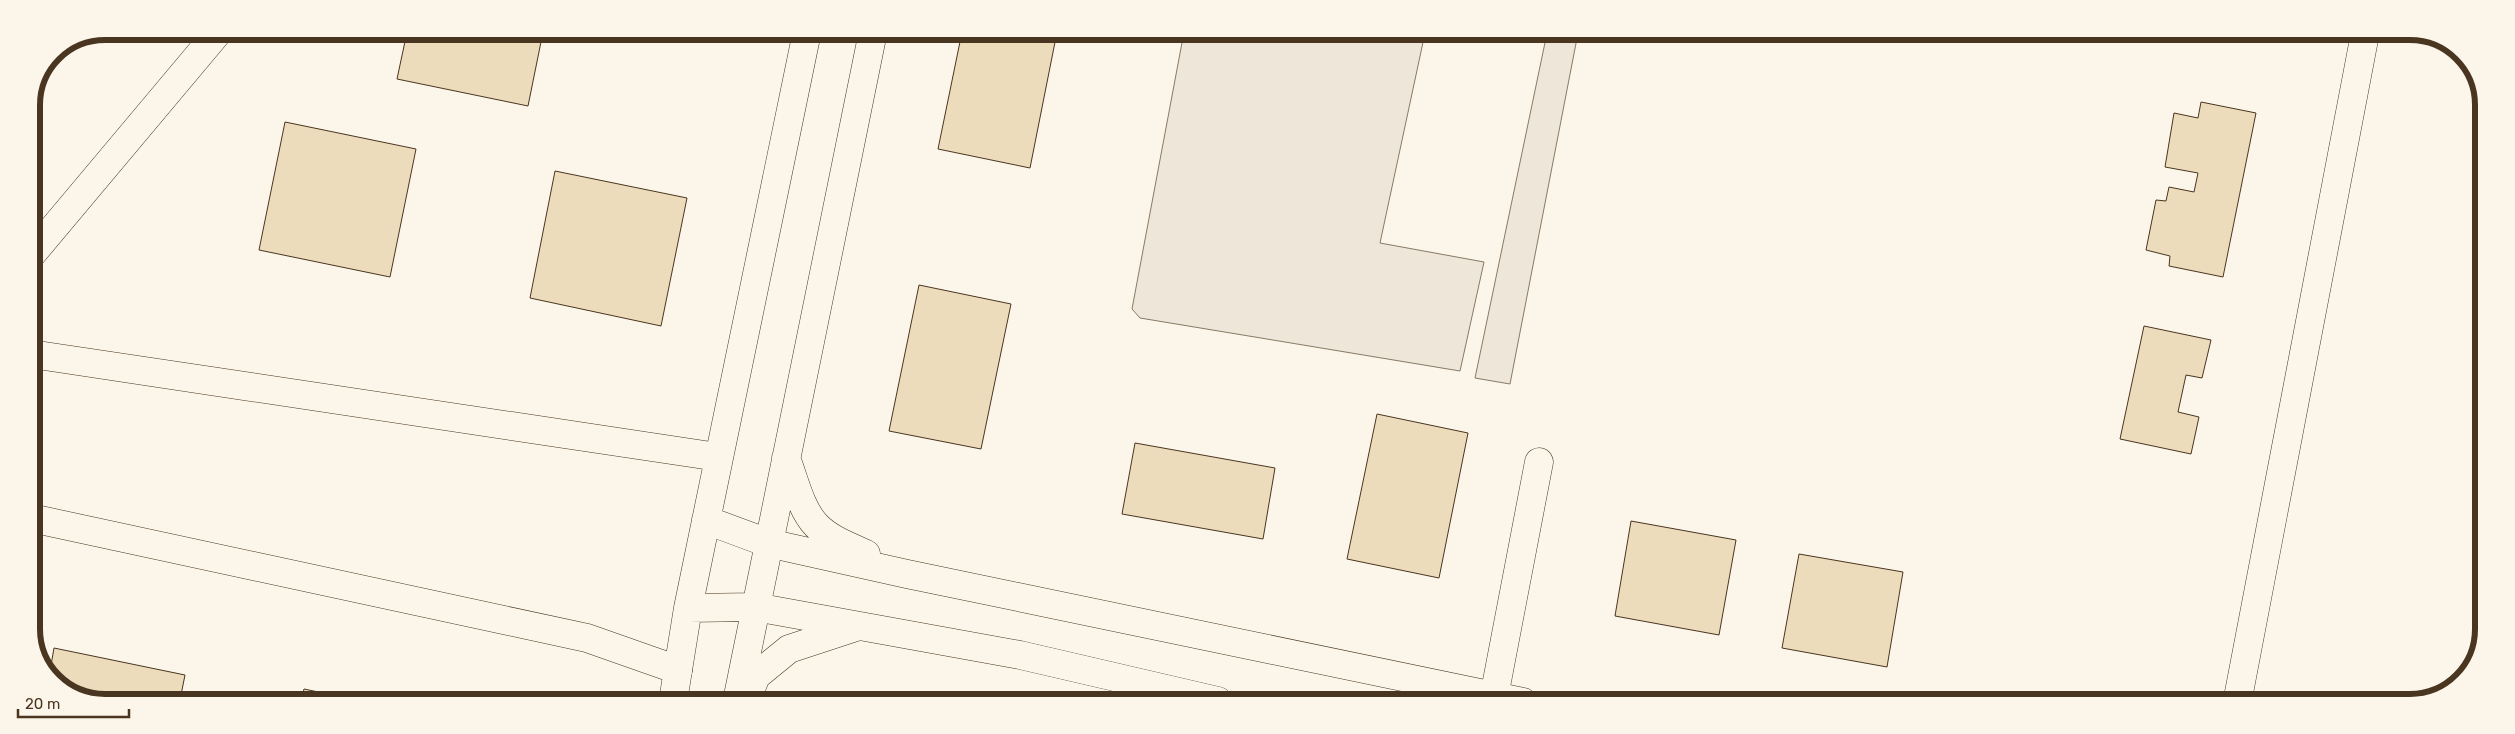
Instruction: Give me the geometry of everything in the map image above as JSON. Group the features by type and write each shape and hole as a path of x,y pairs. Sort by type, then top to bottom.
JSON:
{"main road":[{"path":"40,243 211,40"},
{"path":"674,694 688,608 718,457 805,40"},
{"path":"738,694 871,40"},
{"path":"2240,694 2364,40"},
{"path":"40,355 718,457"},
{"path":"786,458 805,507 815,524 833,538 907,574"},
{"path":"1494,694 1539,462"},
{"path":"40,520 587,638 678,670"},
{"path":"706,520 768,543 1470,694"},
{"path":"688,608 755,607 1020,655 1184,694"},
{"path":"749,694 756,676 789,649 859,626"}],"shaded area":[{"path":"1182,40 1424,40 1380,243 1484,262 1460,371 1140,318 1132,309"},
{"path":"1546,40 1577,40 1510,384 1475,378"}],"building":[{"path":"405,40 541,40 528,106 397,79"},
{"path":"960,40 1055,40 1030,168 938,149"},
{"path":"2201,102 2256,113 2223,277 2169,266 2170,256 2146,250 2156,200 2166,201 2169,187 2194,192 2198,173 2165,167 2174,113 2198,118"},
{"path":"285,122 416,149 390,277 259,250"},
{"path":"555,171 687,198 661,326 530,298"},
{"path":"919,285 1011,304 981,449 889,431"},
{"path":"2144,326 2211,340 2202,378 2186,375 2178,412 2199,417 2191,454 2120,439"},
{"path":"1377,414 1468,433 1439,578 1347,559"},
{"path":"1135,443 1275,468 1263,539 1122,514"},
{"path":"1631,521 1736,540 1719,635 1615,616"},
{"path":"1799,554 1903,572 1887,667 1782,648"},
{"path":"54,648 185,675 181,694 105,694 88,692 69,683 56,672 51,664"},
{"path":"304,689 328,694 303,694"}]}
